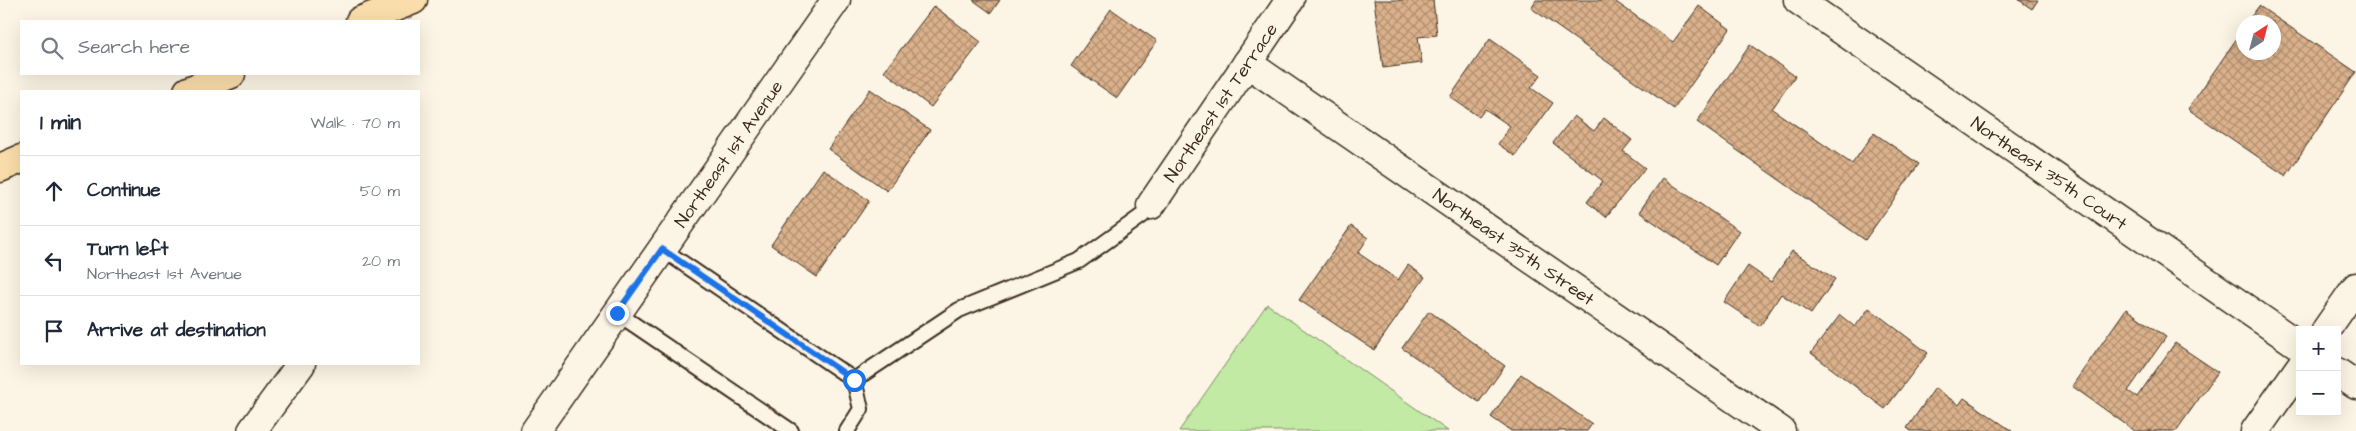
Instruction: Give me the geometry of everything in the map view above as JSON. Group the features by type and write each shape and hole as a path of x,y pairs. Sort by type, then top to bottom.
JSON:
{"highway":[{"path":"363,20 413,0"},
{"path":"191,90 228,75"},
{"path":"0,168 20,159"}],"street":[{"name":"Northeast 1st Avenue","path":"535,431 836,0"},
{"name":"Northeast 1st Terrace","path":"1152,205 1246,62 1290,0"},
{"name":"Northeast 35th Court","path":"1798,0 2296,343"},
{"name":"Northeast 35th Street","path":"1246,62 1781,431"},
{"path":"2329,326 2356,287"},
{"path":"252,431 300,365"},
{"path":"2255,431 2297,371"},
{"path":"2341,375 2356,386"}],"lane":[{"path":"854,380 959,310 1079,261 1143,215 1152,205"},
{"path":"662,249 854,380 861,409 847,431"},
{"path":"617,313 791,431"}],"green space":[{"path":"1267,304 1448,431 1179,431"}],"building":[{"path":"973,0 1000,0 991,13"},
{"path":"1374,0 1433,0 1437,35 1418,37 1422,63 1383,68"},
{"path":"1536,0 1613,0 1673,42 1699,6 1730,29 1674,109 1531,8"},
{"path":"2019,0 2038,0 2032,9"},
{"path":"934,6 981,42 931,107 884,71"},
{"path":"2259,6 2272,15 2252,15"},
{"path":"1111,9 1157,41 1117,98 1071,66"},
{"path":"2281,21 2356,72 2286,176 2188,109 2236,40 2236,60 2281,60"},
{"path":"1490,39 1541,75 1531,88 1553,103 1515,156 1498,144 1510,126 1485,109 1479,117 1450,97"},
{"path":"1750,45 1795,76 1772,109 1852,164 1874,133 1919,164 1865,240 1697,122"},
{"path":"870,89 930,130 887,191 828,149"},
{"path":"1574,116 1594,131 1604,118 1632,140 1623,151 1645,168 1606,217 1587,202 1603,181 1553,143"},
{"path":"823,169 869,201 817,277 771,245"},
{"path":"1663,178 1739,231 1716,265 1639,212"},
{"path":"1351,226 1368,238 1358,253 1398,280 1408,265 1425,277 1374,350 1299,300"},
{"path":"1792,251 1835,279 1811,314 1781,294 1760,326 1724,302 1748,266 1771,282"},
{"path":"1869,308 1928,353 1885,409 1811,353 1840,315 1855,327"},
{"path":"2126,309 2166,337 2128,391 2137,397 2175,343 2218,372 2176,431 2135,431 2072,386"},
{"path":"1429,311 1505,366 1479,402 1402,348"},
{"path":"1521,374 1592,424 1587,431 1511,431 1491,417"},
{"path":"1935,388 1959,405 1964,398 2012,431 1911,431 1907,428"}],"route":[{"path":"617,313 662,249 854,380"}]}
